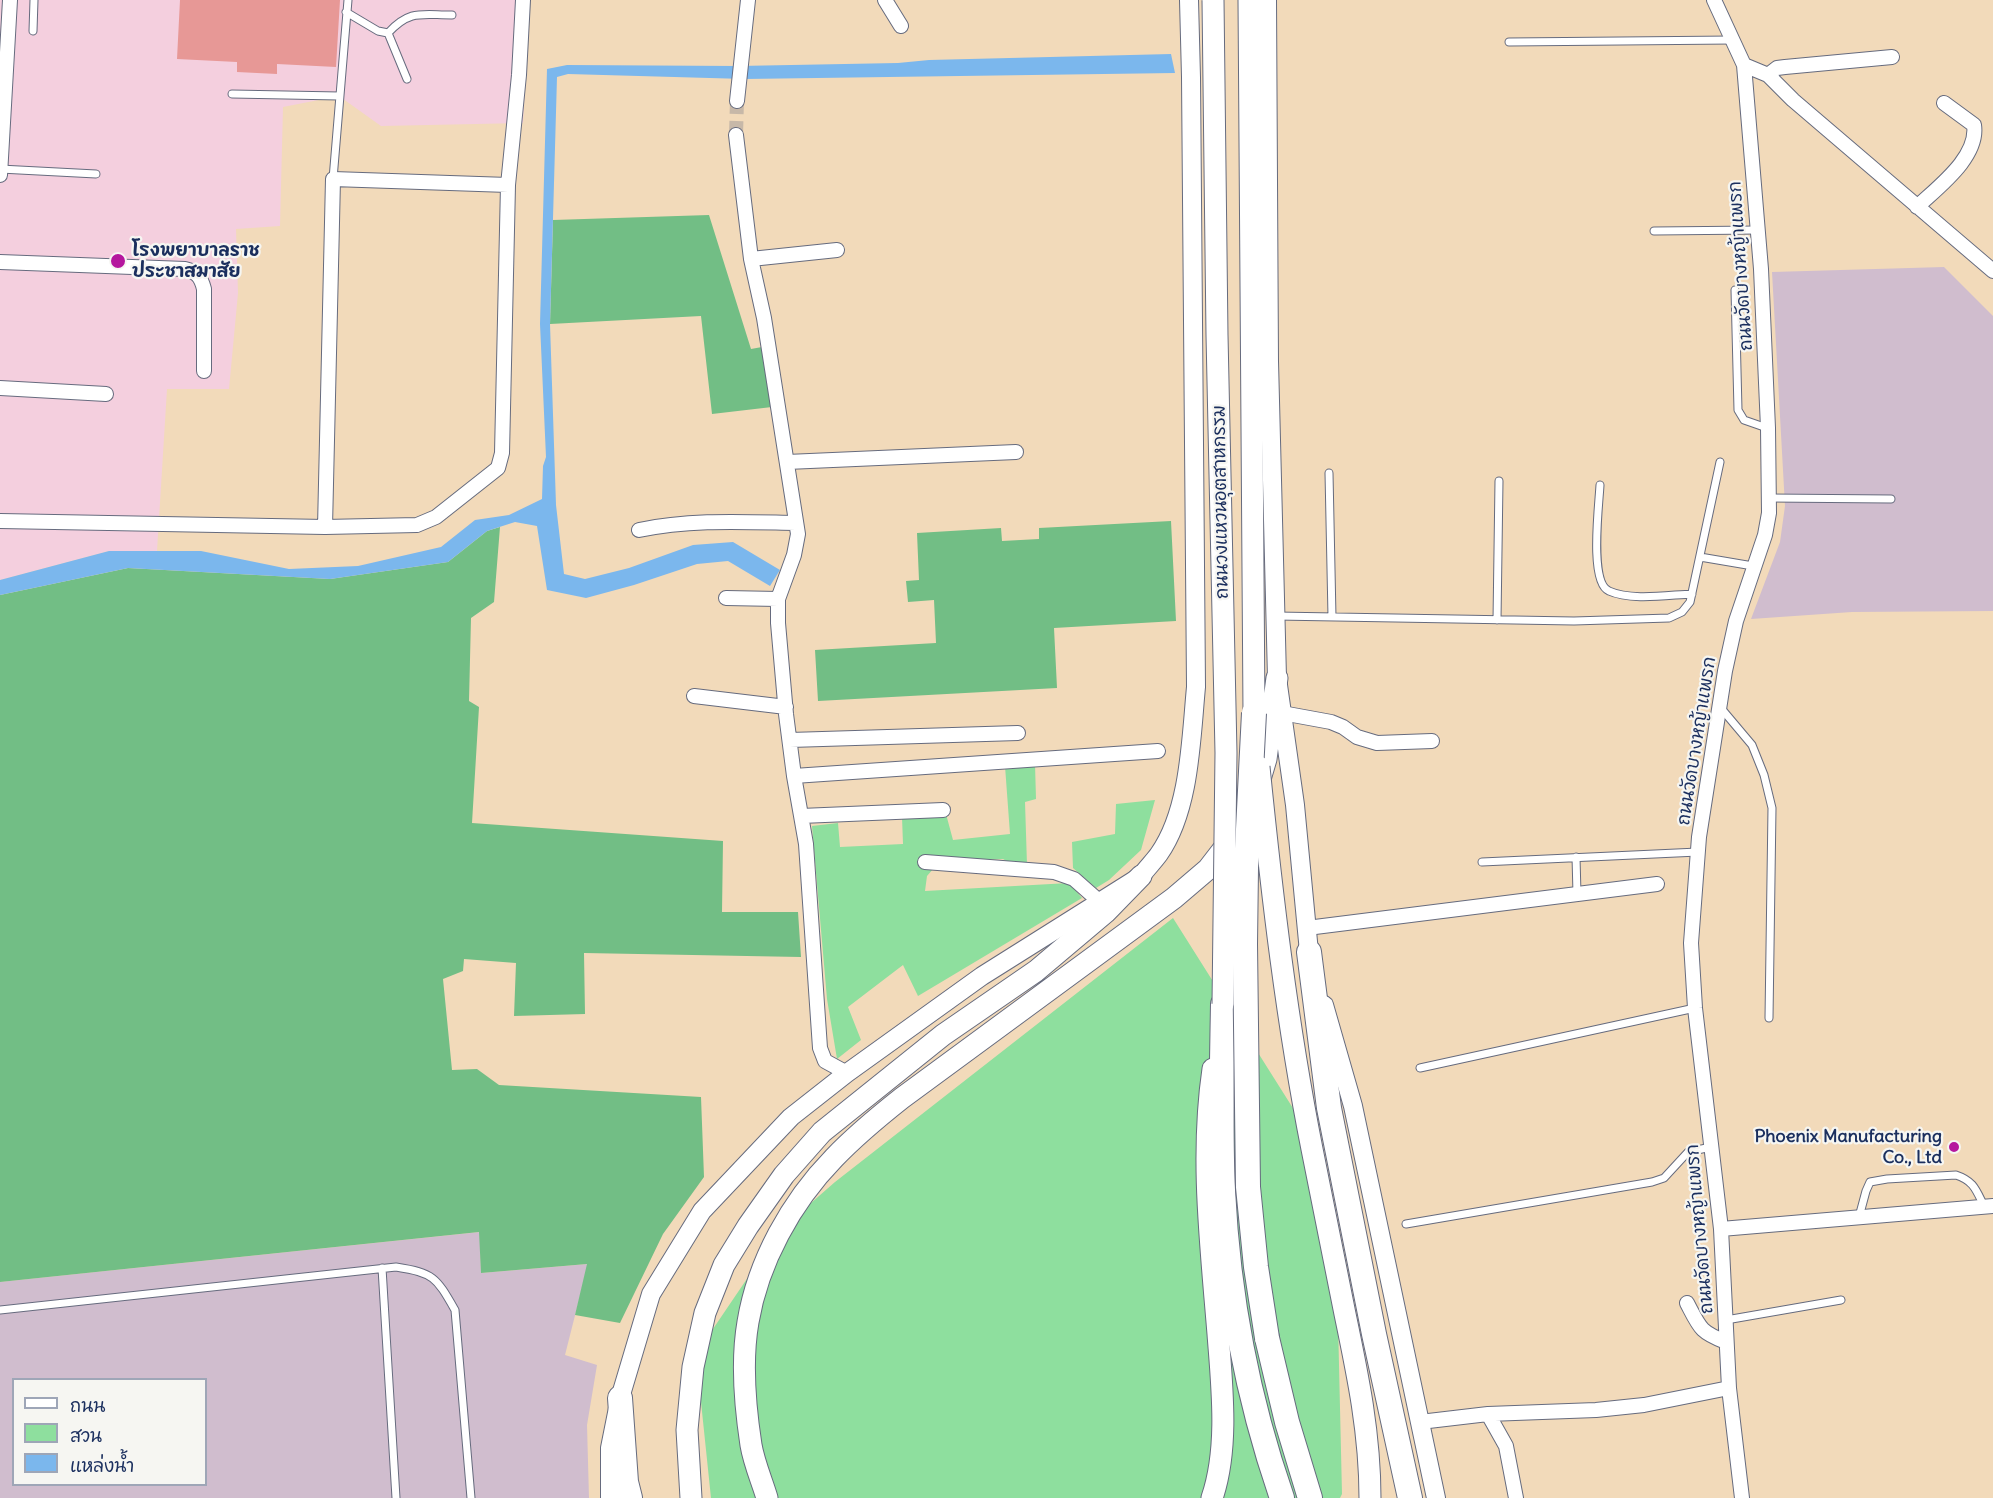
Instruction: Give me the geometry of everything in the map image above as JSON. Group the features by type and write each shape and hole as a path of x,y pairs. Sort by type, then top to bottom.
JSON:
{"highway":[{"path":"1254,713 1248,797 1246,879 1248,1187 1256,1267 1268,1338 1287,1422 1310,1498"},
{"path":"1309,952 1329,1108 1374,1334 1410,1498"},
{"path":"1223,1004 1221,1124 1223,1192 1230,1264 1241,1343 1261,1429 1282,1498"},
{"path":"620,1398 626,1482 630,1498"}],"main road":[{"name":"ถนนวงแหวนอุตสาหกรรม","path":"1212,1498 1219,1477 1223,1401 1207,1185 1207,1132 1210,1089 1223,1004 1226,753 1213,0"},
{"name":"ถนนวงแหวนอุตสาหกรรม","path":"1249,0 1254,713 1269,869 1284,989 1308,1132 1362,1393 1370,1460 1370,1498"},
{"path":"767,1498 752,1448 744,1383 748,1323 761,1275 780,1230 804,1194 832,1160 864,1129 902,1098 1140,924 1208,869 1231,840 1258,788 1266,759 1277,678"},
{"path":"691,1498 687,1430 693,1367 705,1313 724,1265 784,1175 822,1132 943,1035 1036,971 1106,912 1141,876"}],"street":[{"path":"0,175 3,72 10,0"},
{"path":"0,521 325,527 417,525 436,517 498,468 502,453 508,185 519,75 523,0"},
{"path":"737,94 748,0"},
{"path":"885,0 902,26"},
{"path":"1184,0 1189,41"},
{"path":"610,1498 610,1448 620,1398 651,1294 702,1210 791,1117 847,1073 982,976 1141,876 1160,852 1175,822 1185,784 1196,687 1189,0"},
{"path":"1267,0 1269,361 1277,678 1294,806 1309,952 1353,1106 1436,1498"},
{"name":"ถนนวัดบางหญ้าแพรก","path":"1714,0 1744,65 1758,230 1768,428 1769,498 1765,535 1753,566 1725,671 1698,852 1691,943 1695,1008 1721,1228 1729,1388 1742,1498"},
{"path":"1768,75 1777,68 1892,57"},
{"path":"1744,65 1768,75 1793,100 1993,271"},
{"path":"1917,207 1958,166 1968,154 1974,139 1974,125 1944,103"},
{"path":"736,135 751,258 764,318 798,534 794,555 778,599 778,623 794,776 806,844 820,1048 825,1061 847,1073"},
{"path":"325,527 333,178 508,185"},
{"path":"751,258 837,250"},
{"path":"0,262 185,269 195,272 202,278 204,289 204,371"},
{"path":"0,388 106,394"},
{"path":"787,462 1016,452"},
{"path":"639,530 667,524 708,522 796,523"},
{"path":"726,598 778,599"},
{"path":"694,696 786,707"},
{"path":"1282,713 1330,722 1343,727 1357,737 1377,743 1432,741"},
{"path":"790,740 1018,733"},
{"path":"794,776 1158,751"},
{"path":"801,816 943,810"},
{"path":"925,862 1054,872 1074,879 1100,902"},
{"path":"1307,928 1657,884"},
{"path":"1721,1228 1988,1206"},
{"path":"1687,1304 1699,1327 1708,1335 1726,1342"},
{"path":"1420,1422 1488,1414 1644,1405 1729,1388"},
{"path":"1488,1414 1506,1446 1516,1498"}],"lane":[{"path":"33,32 34,0"},
{"path":"333,178 348,0"},
{"path":"346,12 378,31 388,33"},
{"path":"388,33 404,17 452,15"},
{"path":"388,33 407,79"},
{"path":"1509,42 1733,40"},
{"path":"232,94 339,96"},
{"path":"0,169 96,174"},
{"path":"1654,231 1758,230"},
{"path":"1735,290 1738,410 1744,420 1768,428"},
{"path":"1276,616 1574,621 1669,618 1682,612 1690,602 1720,462"},
{"path":"1329,473 1332,617"},
{"path":"1497,620 1499,481"},
{"path":"1600,485 1596,566 1606,591 1624,596 1692,594"},
{"path":"1769,498 1891,499"},
{"path":"1700,557 1753,566"},
{"path":"1720,707 1752,744 1764,776 1772,808 1769,1018"},
{"path":"1482,862 1698,852"},
{"path":"1576,857 1577,894"},
{"path":"1420,1068 1695,1008"},
{"path":"1406,1224 1652,1182 1664,1178 1688,1152 1712,1147"},
{"path":"1859,1217 1870,1182 1887,1179 1956,1175 1967,1179 1974,1185 1988,1206"},
{"path":"0,1310 396,1267 422,1271 440,1285 455,1310 471,1498"},
{"path":"382,1269 396,1498"},
{"path":"1726,1320 1841,1300"}],"shaded area":[{"name":"โรงพยาบาลราช ประชาสมาสัย","path":"0,0 530,0 523,123 381,126 339,96 283,107 280,226 236,229 238,293 229,389 167,389 157,551 109,551 0,580"},
{"path":"1944,267 1993,316 1993,611 1852,612 1751,619 1780,542 1785,506 1772,272"},
{"path":"480,1232 481,1273 588,1264 565,1355 597,1365 587,1425 589,1498 0,1498 0,1282"}],"green space":[{"path":"709,215 751,349 762,347 772,407 712,414 701,316 550,324 553,220"},
{"path":"1171,521 1176,621 1054,628 1057,688 818,701 815,650 936,643 934,600 908,602 906,581 919,580 917,533 1001,528 1002,541 1039,539 1039,528"},
{"path":"500,527 494,602 471,618 469,701 479,707 472,823 723,841 722,912 798,912 801,957 584,953 585,1014 514,1016 516,963 464,959 463,971 443,979 452,1070 477,1069 499,1085 701,1097 704,1177 663,1234 620,1323 575,1315 587,1264 481,1273 479,1232 0,1282 0,595 128,568 330,579 448,562 487,531"},
{"path":"1035,764 1036,799 1025,802 1027,865 1018,868 1003,859 940,861 927,876 925,891 1069,883 1082,898 918,996 903,965 848,1007 861,1040 837,1059 827,999 812,826 838,823 840,847 903,844 902,817 946,814 953,840 1010,834 1005,766"},
{"path":"1155,800 1141,850 1109,880 1096,888 1073,868 1072,842 1115,834 1116,804"},
{"path":"1173,918 1308,1132 1338,1322 1342,1494 1340,1498 711,1498 696,1354 780,1230 835,1182"}],"water":[{"path":"1171,54 1175,73 745,79 568,74 557,77 550,324 556,505 564,574 585,579 629,568 693,545 733,542 780,570 770,586 728,561 697,564 586,598 547,590 537,526 515,522 487,531 448,562 330,579 128,568 0,595 0,580 109,551 201,551 289,569 358,566 441,547 475,520 509,515 542,499 543,466 546,457 540,324 547,69 567,65 738,66"}],"building":[{"path":"180,0 340,0 336,67 277,64 277,74 237,72 237,62 177,59"}],"tunnel":[{"path":"736,135 737,101"}],"place":[{"name":"โรงพยาบาลราช ประชาสมาสัย","path":"118,261"},
{"name":"Phoenix Manufacturing Co., Ltd","path":"1954,1147"}]}
